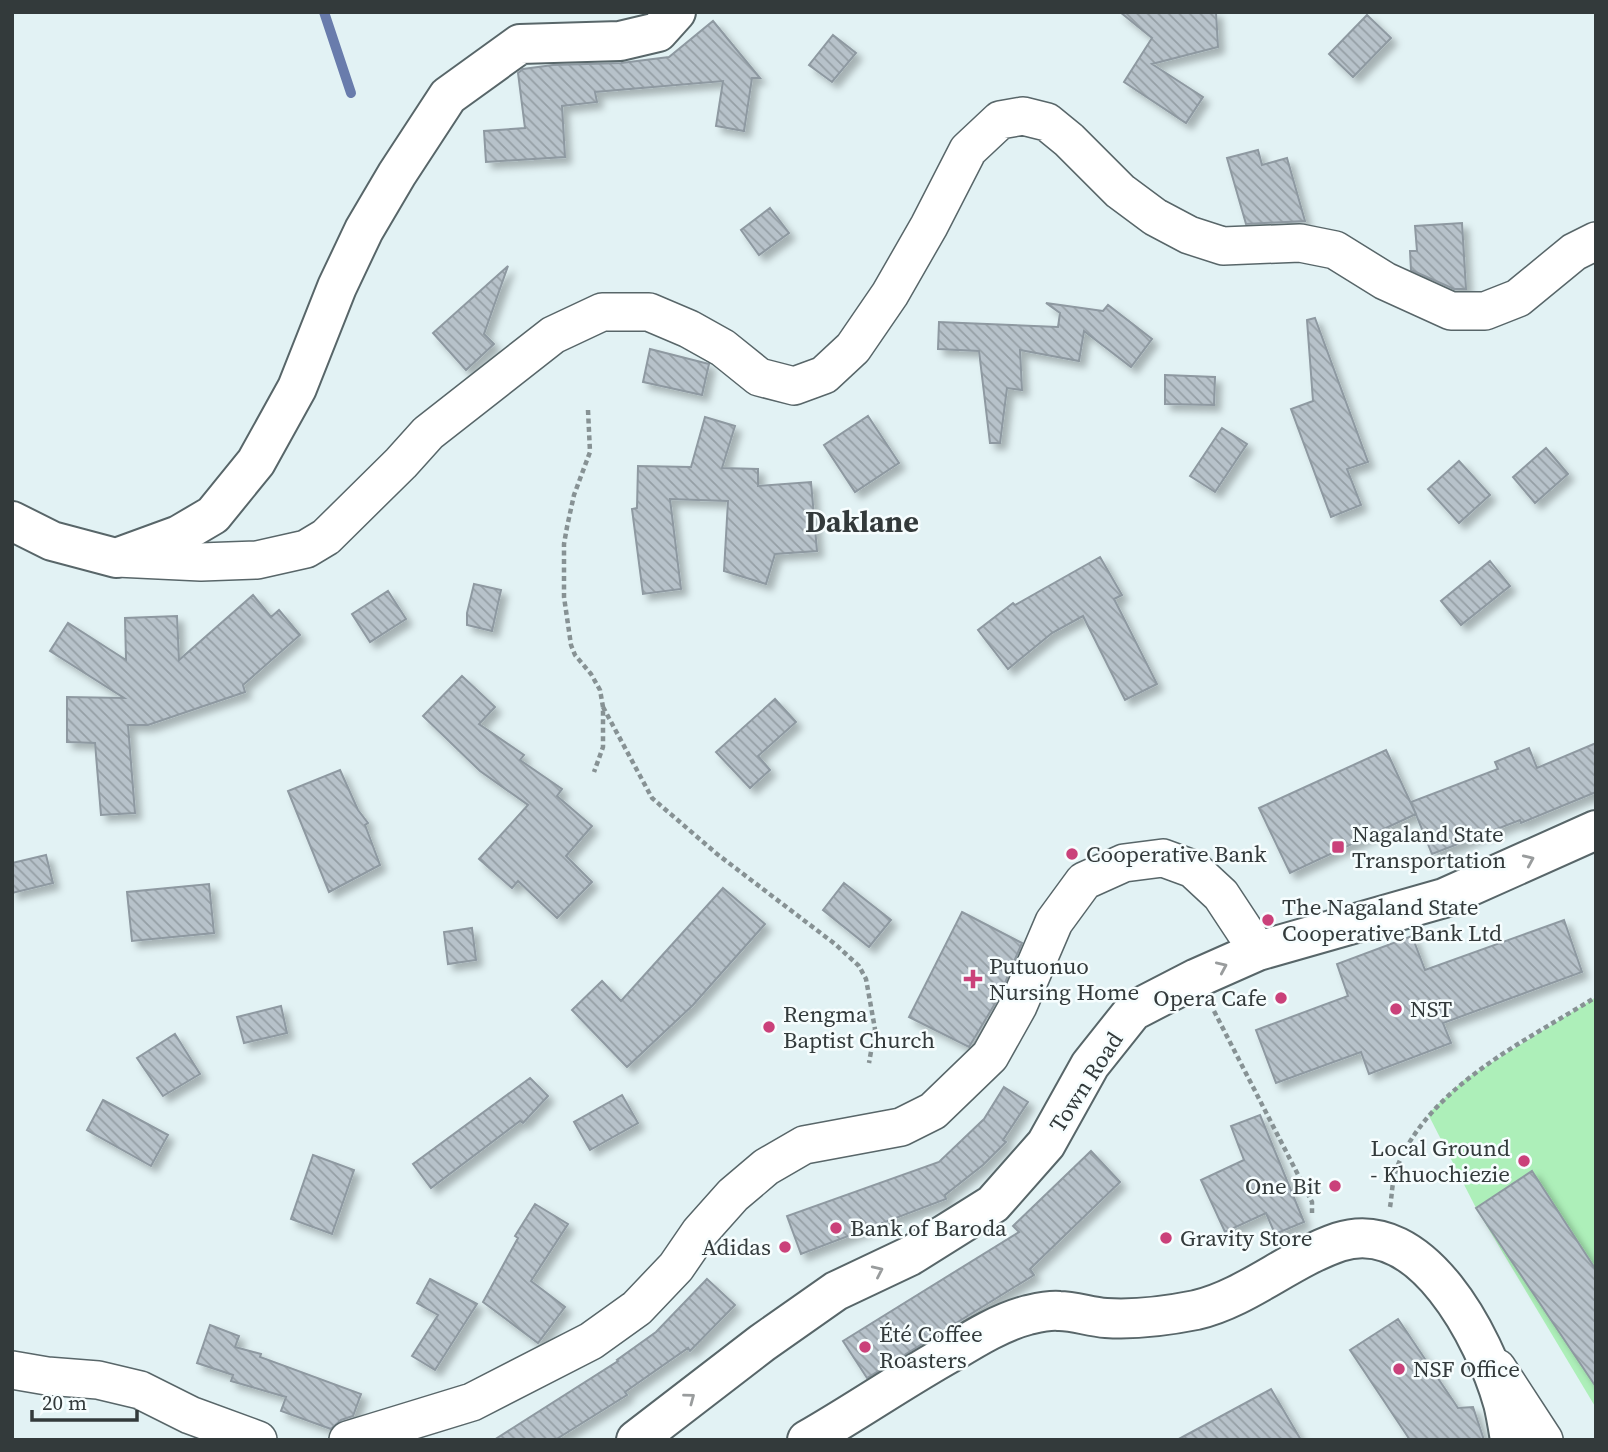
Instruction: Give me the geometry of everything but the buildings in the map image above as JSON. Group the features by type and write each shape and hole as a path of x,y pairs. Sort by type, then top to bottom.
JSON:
{"main road":[{"path":"12,521 51,541 116,558 179,535 213,515 256,462 297,388 337,287 364,230 448,96 520,44 620,41 658,33 676,12"},
{"name":"Town Road","path":"636,1440 762,1343 836,1291 910,1256 993,1204 1046,1144 1090,1065 1133,1011 1258,951 1444,898 1596,830"},
{"path":"807,1440 989,1330 1026,1316 1058,1310 1105,1318 1171,1315 1223,1301 1315,1252 1362,1237 1403,1248 1419,1260 1460,1310 1480,1341 1503,1403 1510,1440"}],"street":[{"path":"116,558 201,562 257,560 306,549 326,537 428,433 553,335 602,312 649,312 723,348 759,377 794,386 824,375 853,348 890,294 968,150 1000,120 1023,116 1047,122 1120,191 1155,217 1189,235 1223,246 1300,243 1335,250 1385,281 1451,311 1485,312 1518,298 1574,252 1596,241"},
{"path":"348,1440 472,1402 590,1341 637,1308 676,1267 701,1232 733,1195 766,1167 804,1145 901,1127 933,1111 990,1056 1018,1006 1054,922 1084,881 1124,863 1163,858 1193,869 1221,895 1258,951"},
{"path":"1480,1341 1544,1440"},
{"path":"12,1370 98,1380 140,1390 190,1415 258,1440"}],"path":[{"path":"587,410 590,452 574,495 567,527 564,597 570,645 600,690 603,707 603,747 594,772"},
{"path":"603,707 653,798 717,854 859,965 866,979 875,1029 869,1063"},
{"path":"1197,978 1312,1202 1315,1252"},
{"path":"1385,1241 1396,1172 1428,1114 1464,1080 1596,998"}],"green space":[{"name":"Local Ground - Khuochiezie","path":"1596,997 1596,1408 1476,1208 1428,1114 1464,1080"}],"waterway":[{"path":"324,12 351,93"}],"place":[{"name":"Nagaland State Transportation","path":"1338,847"},
{"name":"Cooperative Bank","path":"1072,854"},
{"name":"The Nagaland State Cooperative Bank Ltd","path":"1268,920"},
{"name":"Putuonuo Nursing Home","path":"973,979"},
{"name":"Opera Cafe","path":"1281,998"},
{"name":"NST","path":"1396,1009"},
{"name":"Rengma Baptist Church","path":"769,1027"},
{"name":"Local Ground - Khuochiezie","path":"1524,1161"},
{"name":"One Bit","path":"1335,1186"},
{"name":"Bank of Baroda","path":"836,1228"},
{"name":"Gravity Store","path":"1166,1238"},
{"name":"Adidas","path":"785,1247"},
{"name":"Été Coffee Roasters","path":"865,1347"},
{"name":"NSF Office","path":"1399,1369"}],"district":[{"name":"Daklane","path":"862,522"}]}
